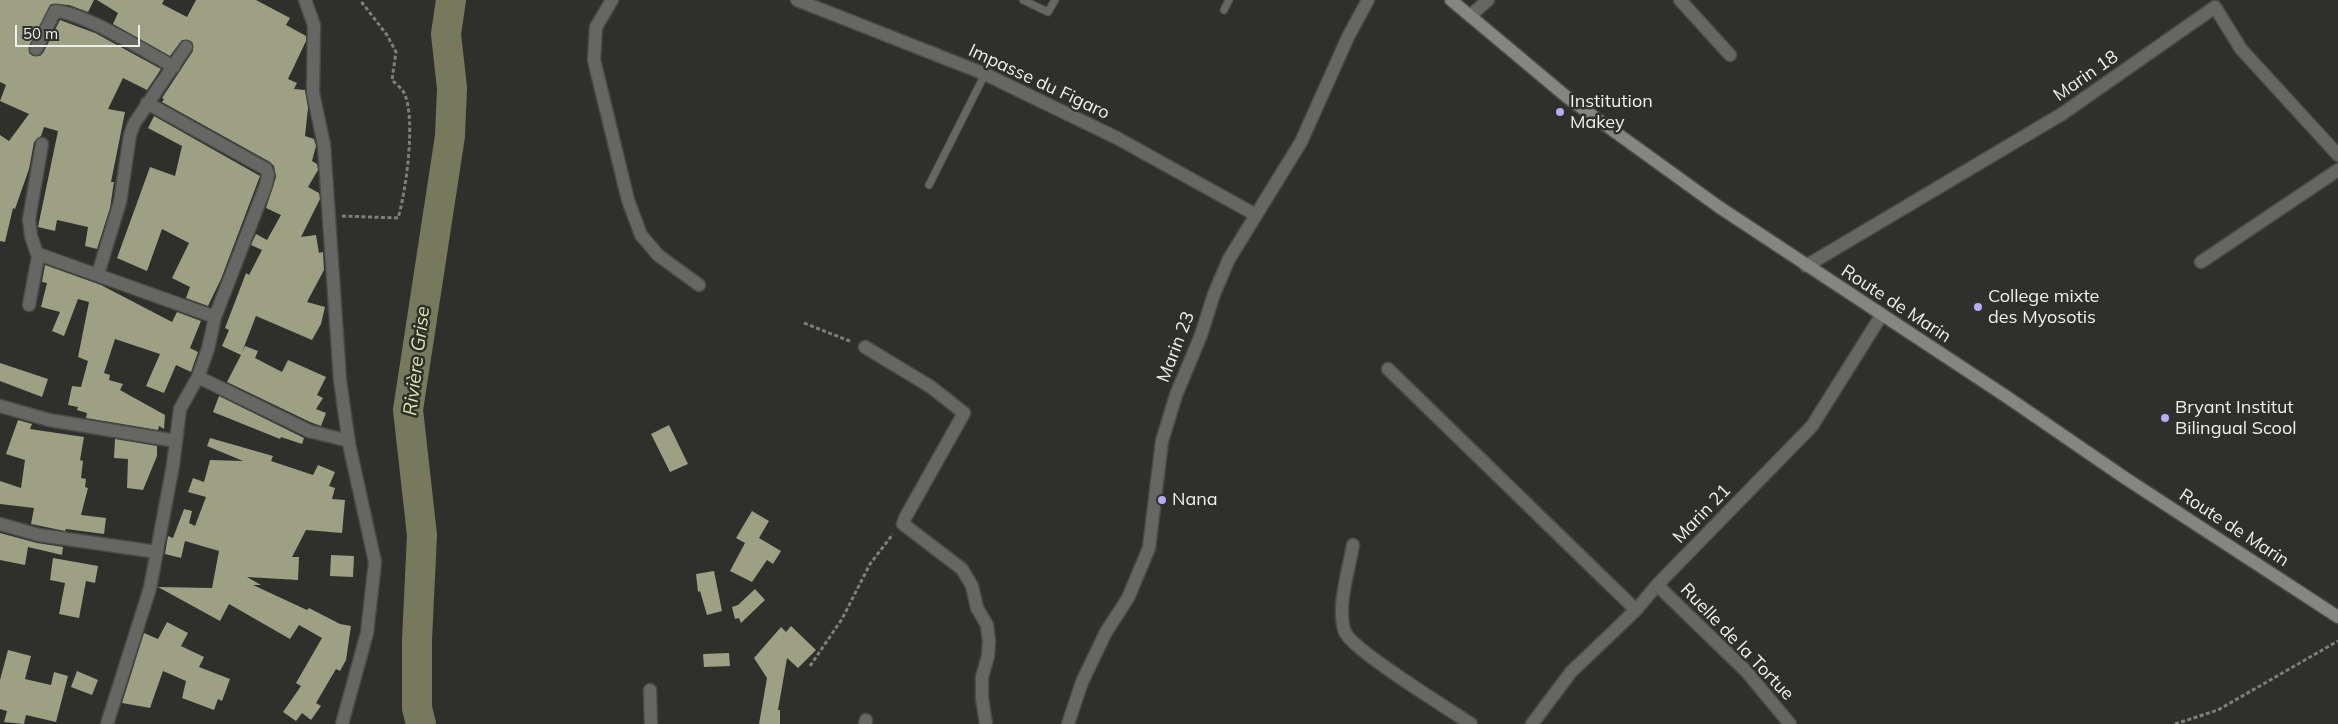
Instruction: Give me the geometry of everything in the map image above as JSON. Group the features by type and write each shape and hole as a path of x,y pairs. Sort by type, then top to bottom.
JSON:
{"main road":[{"name":"Route de Marin","path":"1451,0 1568,98 1664,168 1881,316 2338,617"}],"street":[{"path":"305,0 314,25 313,93 324,145 340,380 348,440 375,562 367,633 342,724"},
{"path":"612,0 596,27 594,60 628,200 641,235 658,255 699,285"},
{"name":"Impasse du Figaro","path":"797,0 985,74 1117,138 1256,215"},
{"name":"Marin 23","path":"1068,724 1094,657 1106,632 1128,598 1149,548 1162,442 1176,396 1201,335 1214,294 1229,259 1301,142 1348,37 1368,0"},
{"path":"1470,16 1488,0"},
{"path":"1680,0 1730,55"},
{"name":"Marin 18","path":"1806,266 2062,114 2215,7 2241,49 2338,155"},
{"path":"36,49 55,11 99,27 174,67"},
{"path":"98,274 120,202 130,135 134,124 186,47"},
{"path":"107,724 150,588 180,410 198,377 208,349 215,317 266,185 268,174 266,169 147,103"},
{"path":"29,306 38,256 31,236 29,219 42,144"},
{"path":"2201,262 2338,170"},
{"path":"38,256 45,256 98,274 215,317"},
{"name":"Marin 21","path":"1532,724 1572,672 1636,610 1657,585 1812,426 1881,316"},
{"path":"865,347 931,387 964,413 905,518 904,524 962,569 972,586 977,608 987,625 989,641 988,656 982,677 982,698 986,724"},
{"path":"1388,369 1636,610"},
{"path":"198,377 309,431 348,440"},
{"path":"0,406 49,420 176,441"},
{"path":"0,524 39,535 157,552"},
{"path":"1353,545 1341,613 1345,633 1363,651 1471,724"},
{"name":"Ruelle de la Tortue","path":"1657,585 1746,671 1790,724"},
{"path":"650,690 651,724"}],"lane":[{"path":"1024,0 1048,12 1055,0"},
{"path":"1224,10 1229,0"},
{"path":"929,185 985,74"}],"path":[{"path":"329,216 398,218 404,200 410,118 403,92 392,80 396,52 375,19 360,0"},
{"path":"804,323 865,347"},
{"path":"810,666 842,619 870,564 904,524"},
{"path":"2175,724 2218,710 2338,641"}],"building":[{"path":"0,0 94,0 88,12 69,5 51,4 29,46 29,53 33,56 40,56 43,53 60,20 95,33 161,69 147,90 123,78 108,109 125,112 111,182 114,182 110,208 97,249 85,246 88,227 57,220 55,231 38,227 58,131 44,127 41,136 34,142 29,169 15,209 13,208 5,242 0,241 0,135 9,141 29,114 0,101 6,85 0,82"},
{"path":"97,0 164,0 162,4 187,17 196,0 256,0 290,18 286,25 306,36 306,41 288,79 297,83 294,89 305,90 308,108 305,136 314,139 316,146 312,161 317,164 318,170 308,187 319,193 320,199 301,237 316,235 319,253 323,252 324,270 307,302 325,307 321,324 312,340 256,316 242,352 245,346 258,351 255,358 282,372 288,360 326,377 317,395 323,398 316,409 326,413 321,426 227,382 241,355 222,346 229,330 225,328 246,273 249,275 262,250 251,245 256,234 267,240 281,215 266,208 276,177 274,166 162,102 164,99 162,98 193,51 191,41 182,40 170,56 113,24 118,13"},
{"path":"154,116 260,176 221,279 208,306 186,298 190,287 172,278 189,243 162,229 147,271 117,258 150,167 175,176 182,146 148,128"},
{"path":"45,265 101,285 172,322 177,312 201,321 190,348 198,352 191,372 176,365 164,393 146,386 160,354 115,339 104,373 110,375 109,380 123,384 120,390 165,415 164,429 159,426 158,430 86,418 87,413 77,410 78,407 68,405 72,386 81,387 88,361 78,357 89,302 78,299 64,336 52,331 60,312 41,307 47,283 42,282"},
{"path":"0,363 48,379 42,397 0,381"},
{"path":"219,396 304,438 302,444 281,437 280,439 213,412"},
{"path":"18,420 32,424 30,429 84,437 80,460 83,461 81,478 86,479 85,487 88,488 81,515 106,518 104,534 66,529 65,531 31,524 34,508 0,504 0,481 21,488 25,460 6,454"},
{"path":"669,425 688,464 670,472 651,434"},
{"path":"210,438 273,456 271,461 313,475 318,465 335,472 329,486 335,488 332,499 345,500 342,533 306,530 292,557 299,557 298,580 247,577 261,585 253,585 307,610 309,608 340,624 351,626 346,660 340,671 336,669 316,703 321,706 311,720 302,713 296,721 283,712 301,686 296,683 322,638 299,625 290,639 229,604 220,621 158,587 212,588 219,551 185,541 181,558 165,554 168,536 173,538 184,509 192,511 189,523 195,526 206,497 188,492 193,478 204,482 210,460 243,461 207,446"},
{"path":"115,439 157,446 157,456 143,490 127,488 128,459 114,458"},
{"path":"752,511 769,521 759,538 781,551 773,564 767,560 752,582 730,571 745,543 736,538"},
{"path":"0,533 37,543 63,547 62,555 28,547 25,565 0,560"},
{"path":"331,555 354,556 353,577 330,576"},
{"path":"53,558 98,566 95,583 86,581 79,618 59,614 65,583 50,580"},
{"path":"714,571 722,611 707,615 700,591 698,592 696,574"},
{"path":"755,589 765,600 741,623 739,618 735,619 732,607 738,605"},
{"path":"167,622 188,633 181,646 204,657 199,667 230,679 222,701 218,699 214,710 182,698 186,681 163,671 150,708 122,703 144,633 158,639"},
{"path":"791,626 816,650 798,668 787,658 778,710 780,710 780,724 759,724 767,678 754,658 781,627 786,632"},
{"path":"8,650 31,656 25,679 51,685 54,672 68,676 56,722 26,715 24,724 4,722 7,711 0,709 0,680"},
{"path":"729,653 730,666 704,667 703,654"},
{"path":"77,671 98,680 92,695 71,687"}],"waterway":[{"name":"Rivière Grise","path":"421,724 417,708 417,640 422,535 408,410 450,136 452,88 446,34 451,0"}],"place":[{"name":"Institution Makey","path":"1560,112"},
{"name":"College mixte des Myosotis","path":"1978,307"},
{"name":"Bryant Institut Bilingual Scool","path":"2165,418"},
{"name":"Nana","path":"1162,500"}]}
